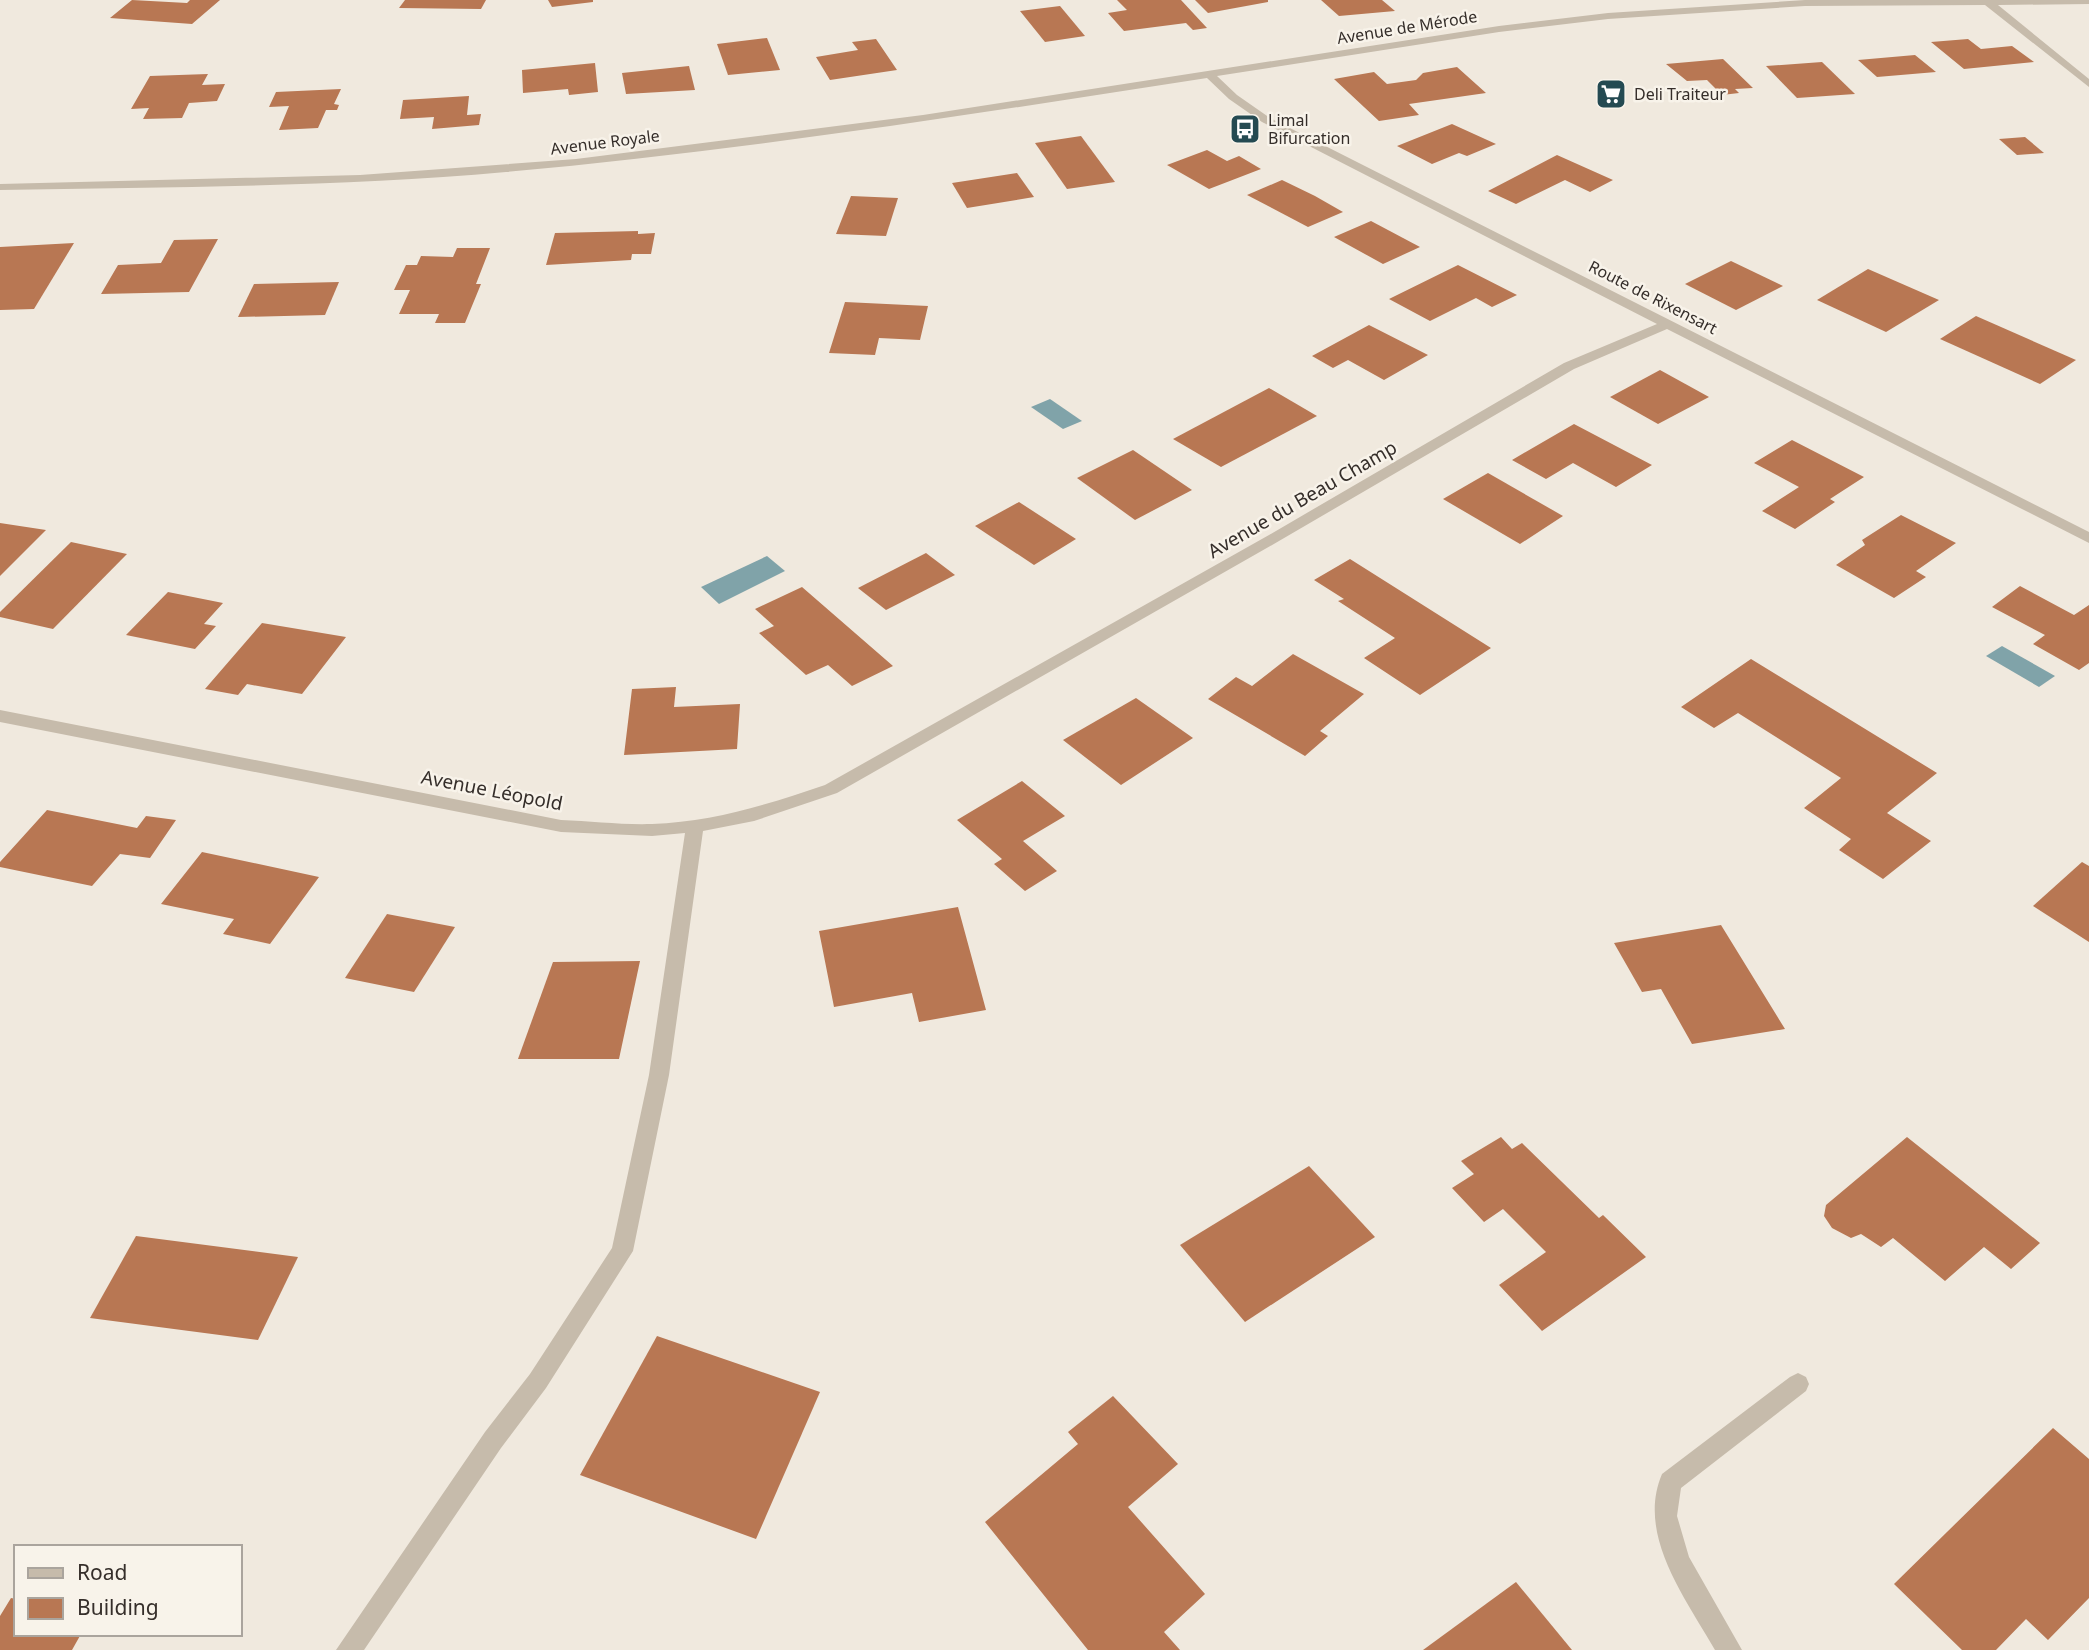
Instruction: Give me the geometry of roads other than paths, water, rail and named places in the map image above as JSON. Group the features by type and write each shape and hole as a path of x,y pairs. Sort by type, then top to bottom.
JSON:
{"street":[{"path":"1698,0 1708,8"},
{"path":"1987,1 2089,84"},
{"name":"Avenue de Mérode","path":"1209,74 1499,29 1708,8 1805,3 2089,1"},
{"name":"Avenue Royale","path":"0,187 292,182 573,163 807,133 1209,74"},
{"name":"Route de Rixensart","path":"1209,74 1233,97 1266,120 2089,538"},
{"name":"Avenue du Beau Champ","path":"959,715 1274,538 1569,366 1667,324"},
{"name":"Avenue Léopold","path":"0,716 561,826 652,830 695,826 754,815 831,789 959,715"},
{"path":"349,1650 493,1440 538,1381 622,1251 659,1075 695,826"},
{"path":"1729,1650 1678,1562 1665,1516 1670,1482 1798,1384"}],"water":[{"path":"1050,399 1082,421 1063,429 1031,407"},
{"path":"767,556 785,571 719,604 701,587"},
{"path":"2002,646 2055,676 2039,687 1986,656"}],"place":[{"name":"Deli Traiteur","path":"1611,94"},
{"name":"Limal Bifurcation","path":"1245,129"}]}
